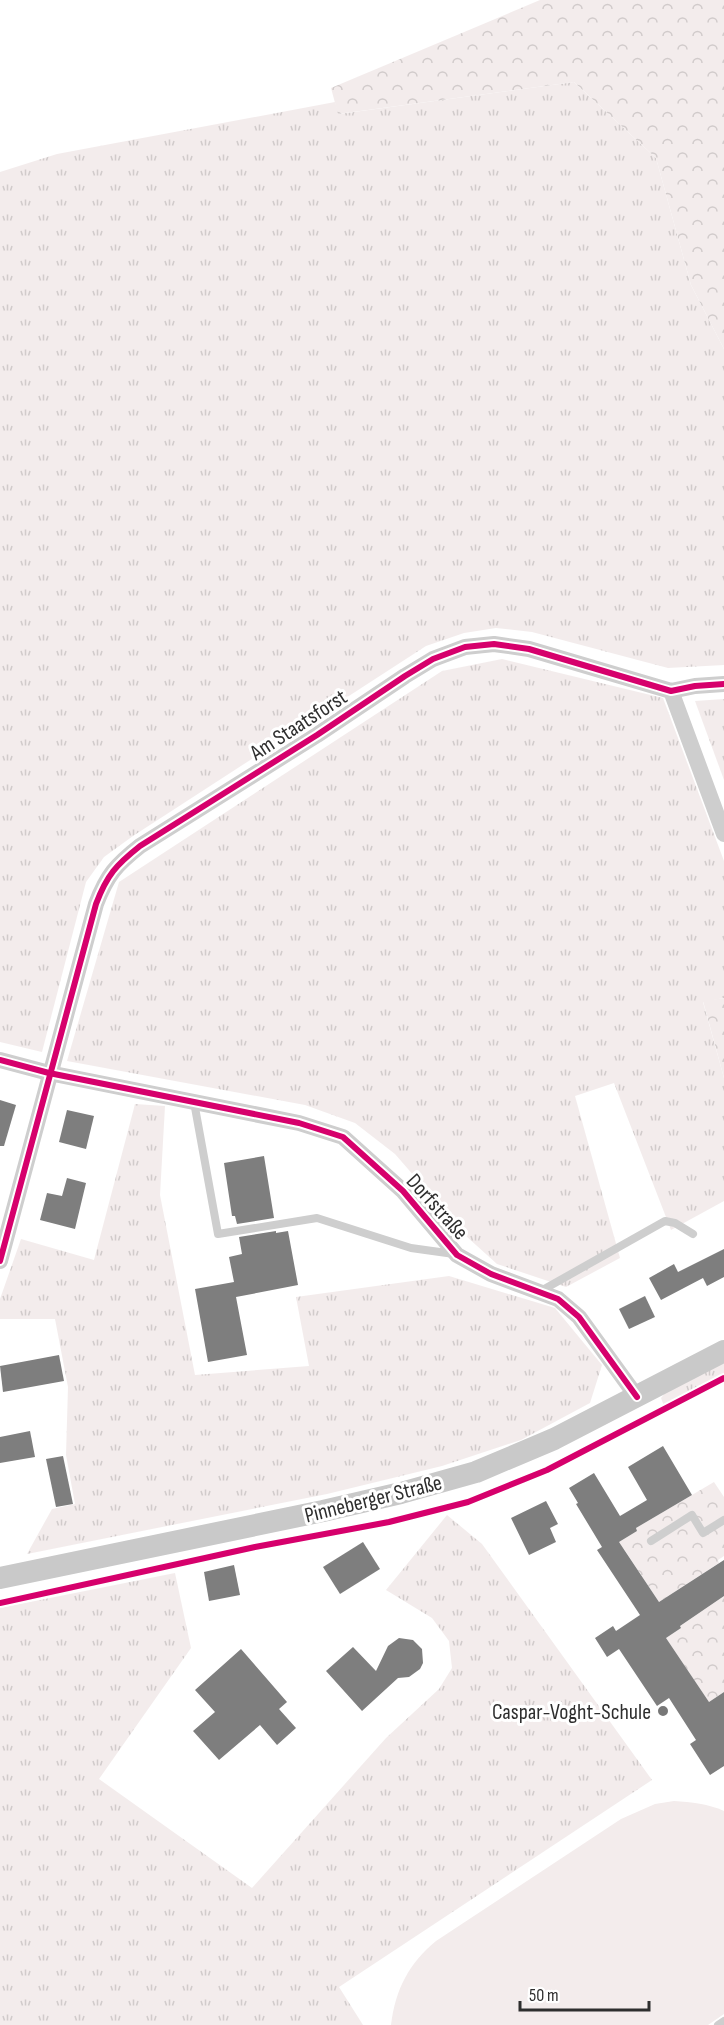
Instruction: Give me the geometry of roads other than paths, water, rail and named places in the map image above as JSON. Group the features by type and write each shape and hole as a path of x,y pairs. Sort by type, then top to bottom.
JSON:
{"main road":[{"name":"Pinneberger Straße","path":"0,1578 323,1511 476,1472 554,1439 724,1351"}],"street":[{"name":"Am Staatsforst","path":"0,1261 96,904 105,881 120,862 140,846 405,676 433,659 465,647 494,644 529,649 671,691 695,686 724,684"},
{"path":"671,691 724,834"},
{"name":"Dorfstraße","path":"0,1060 49,1073 299,1123 344,1137 403,1191 457,1255 491,1274 558,1299 579,1317 638,1397"}],"lane":[{"path":"194,1102 218,1234 317,1218 411,1248 457,1255"},
{"path":"538,1292 664,1221 675,1223 693,1234"},
{"path":"651,1541 692,1515 703,1533 724,1520"},
{"path":"718,2025 724,2021"}],"place":[{"name":"Caspar-Voght-Schule","path":"663,1711"}]}
